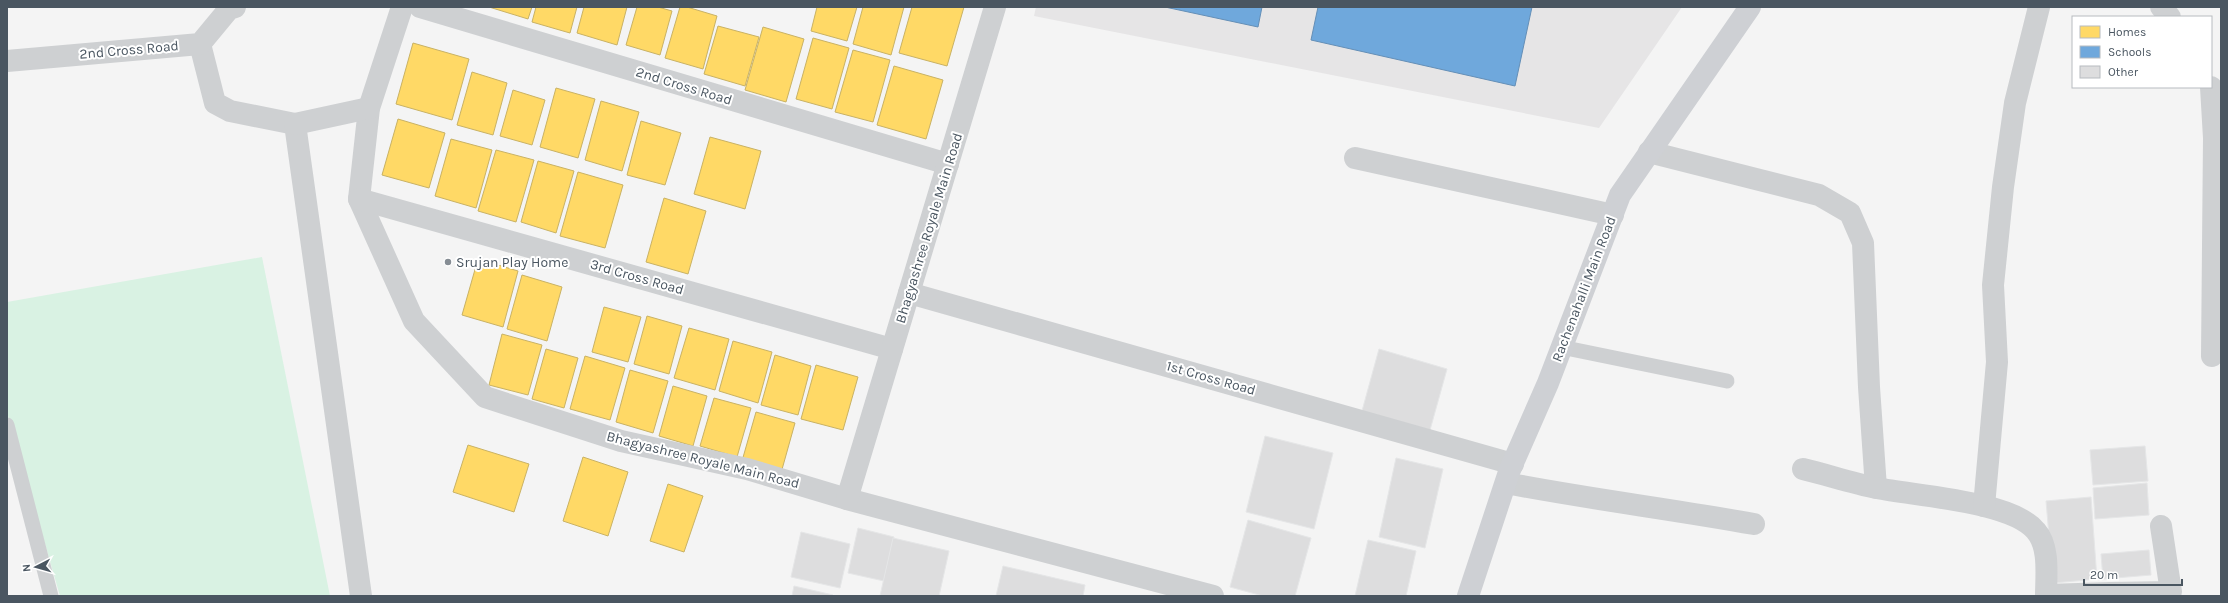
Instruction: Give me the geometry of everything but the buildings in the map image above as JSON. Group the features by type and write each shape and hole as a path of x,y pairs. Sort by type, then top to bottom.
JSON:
{"street":[{"path":"235,7 229,9 200,44 215,104 230,112 294,124 369,108"},
{"path":"359,199 369,108 402,7"},
{"name":"2nd Cross Road","path":"420,7 948,164"},
{"name":"Bhagyashree Royale Main Road","path":"359,199 414,321 485,397 621,441 747,469 847,499 995,7"},
{"name":"Rachenahalli Main Road","path":"1468,596 1509,473 1561,348 1620,195 1750,7"},
{"path":"1984,506 1997,362 1993,285 2003,187 2015,103 2039,7"},
{"path":"2161,7 2169,16"},
{"name":"2nd Cross Road","path":"7,61 200,44"},
{"path":"2211,88 2214,138 2212,356"},
{"path":"294,124 361,596"},
{"path":"1649,152 1819,195 1850,213 1863,243 1868,387 1876,488"},
{"path":"1355,158 1612,215"},
{"name":"3rd Cross Road","path":"359,199 892,349"},
{"name":"1st Cross Road","path":"909,293 1509,473 1570,496 1670,509 1754,524"},
{"path":"1803,469 1876,488 1984,506 2025,520 2037,532 2045,552 2046,596 2171,592 2161,526"},
{"path":"847,499 1213,596"}],"lane":[{"path":"1561,348 1727,381"},
{"path":"7,425 51,596"}],"shaded area":[{"path":"1036,7 1682,7 1599,128 1034,16"}],"green space":[{"path":"262,257 330,596 60,596 7,412 7,302"}],"place":[{"name":"Srujan Play Home","path":"448,262"}]}
